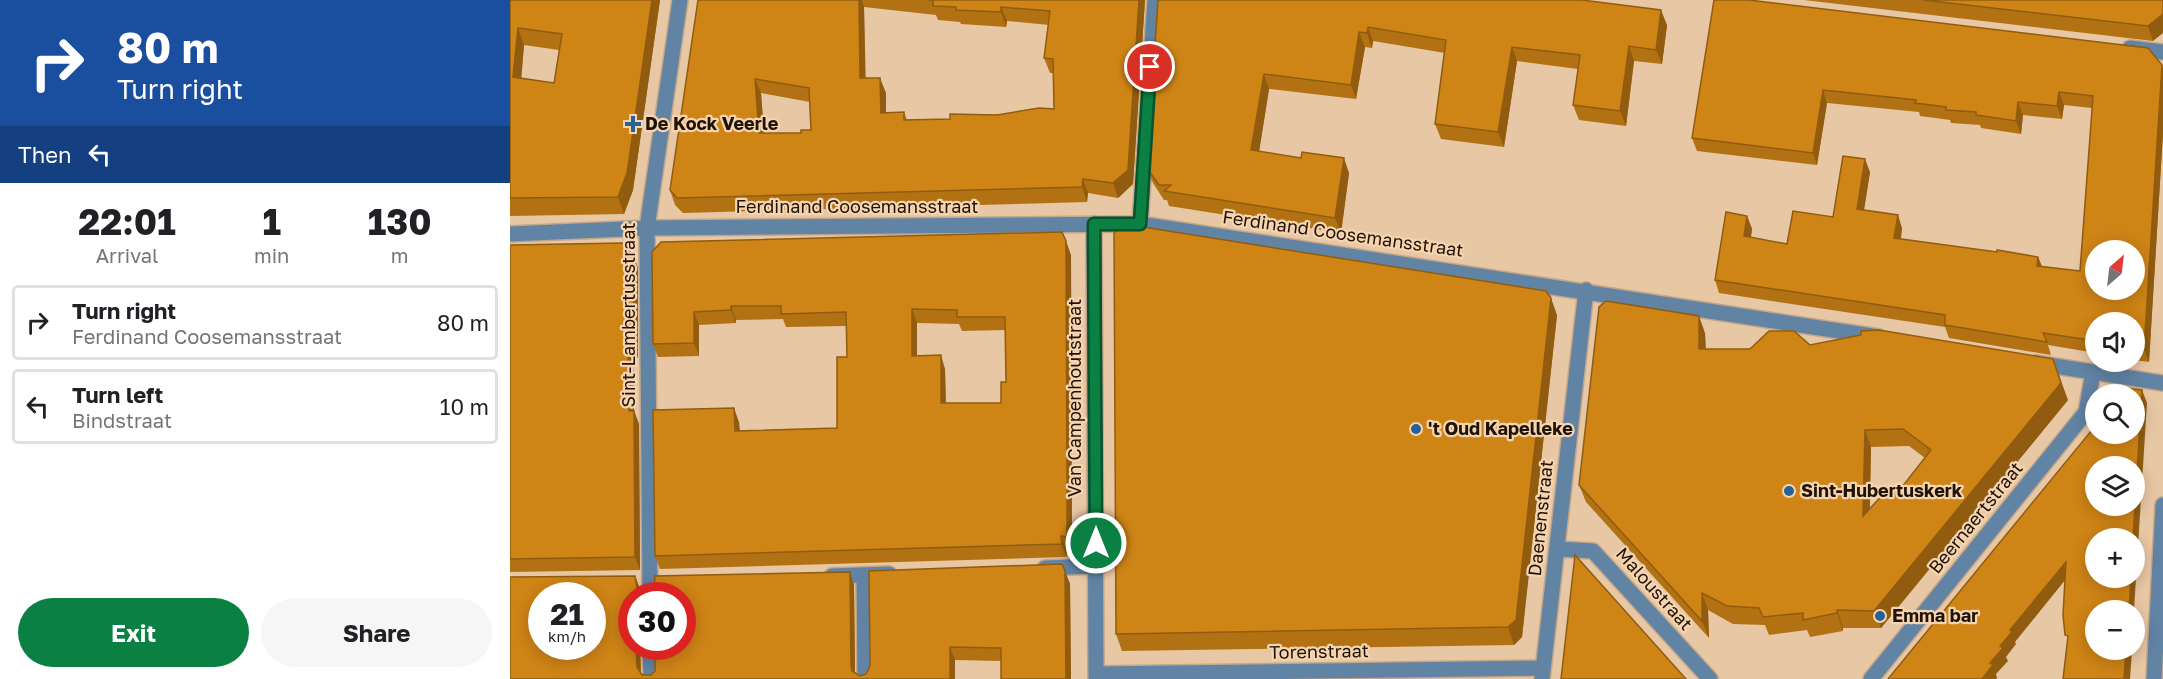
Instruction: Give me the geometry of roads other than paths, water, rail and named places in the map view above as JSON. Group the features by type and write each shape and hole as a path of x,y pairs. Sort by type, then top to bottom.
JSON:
{"street":[{"name":"Sint-Lambertusstraat","path":"650,582 647,228 680,0"},
{"path":"1140,224 1155,0"},
{"path":"2116,47 2163,52"},
{"name":"Van Campenhoutstraat","path":"1094,224 1096,677"},
{"name":"Ferdinand Coosemansstraat","path":"510,234 647,228 1140,224 1586,290 1896,340"},
{"name":"Daenenstraat","path":"1542,673 1586,290"},
{"path":"2023,361 2085,371"},
{"path":"2093,372 2163,383"},
{"name":"Beernaertstraat","path":"1871,679 2086,412 2093,372"},
{"path":"2154,679 2163,505"},
{"name":"Maloustraat","path":"1558,549 1593,551 1710,679"},
{"path":"1026,568 1096,566"},
{"path":"817,576 899,574"},
{"path":"864,575 865,679"},
{"path":"650,660 651,679"},
{"name":"Torenstraat","path":"1096,677 1542,673"}],"place":[{"name":"De Kock Veerle","path":"633,124"},
{"name":"'t Oud Kapelleke","path":"1416,429"},
{"name":"Sint-Hubertuskerk","path":"1789,491"},
{"name":"Emma bar","path":"1880,616"}]}
